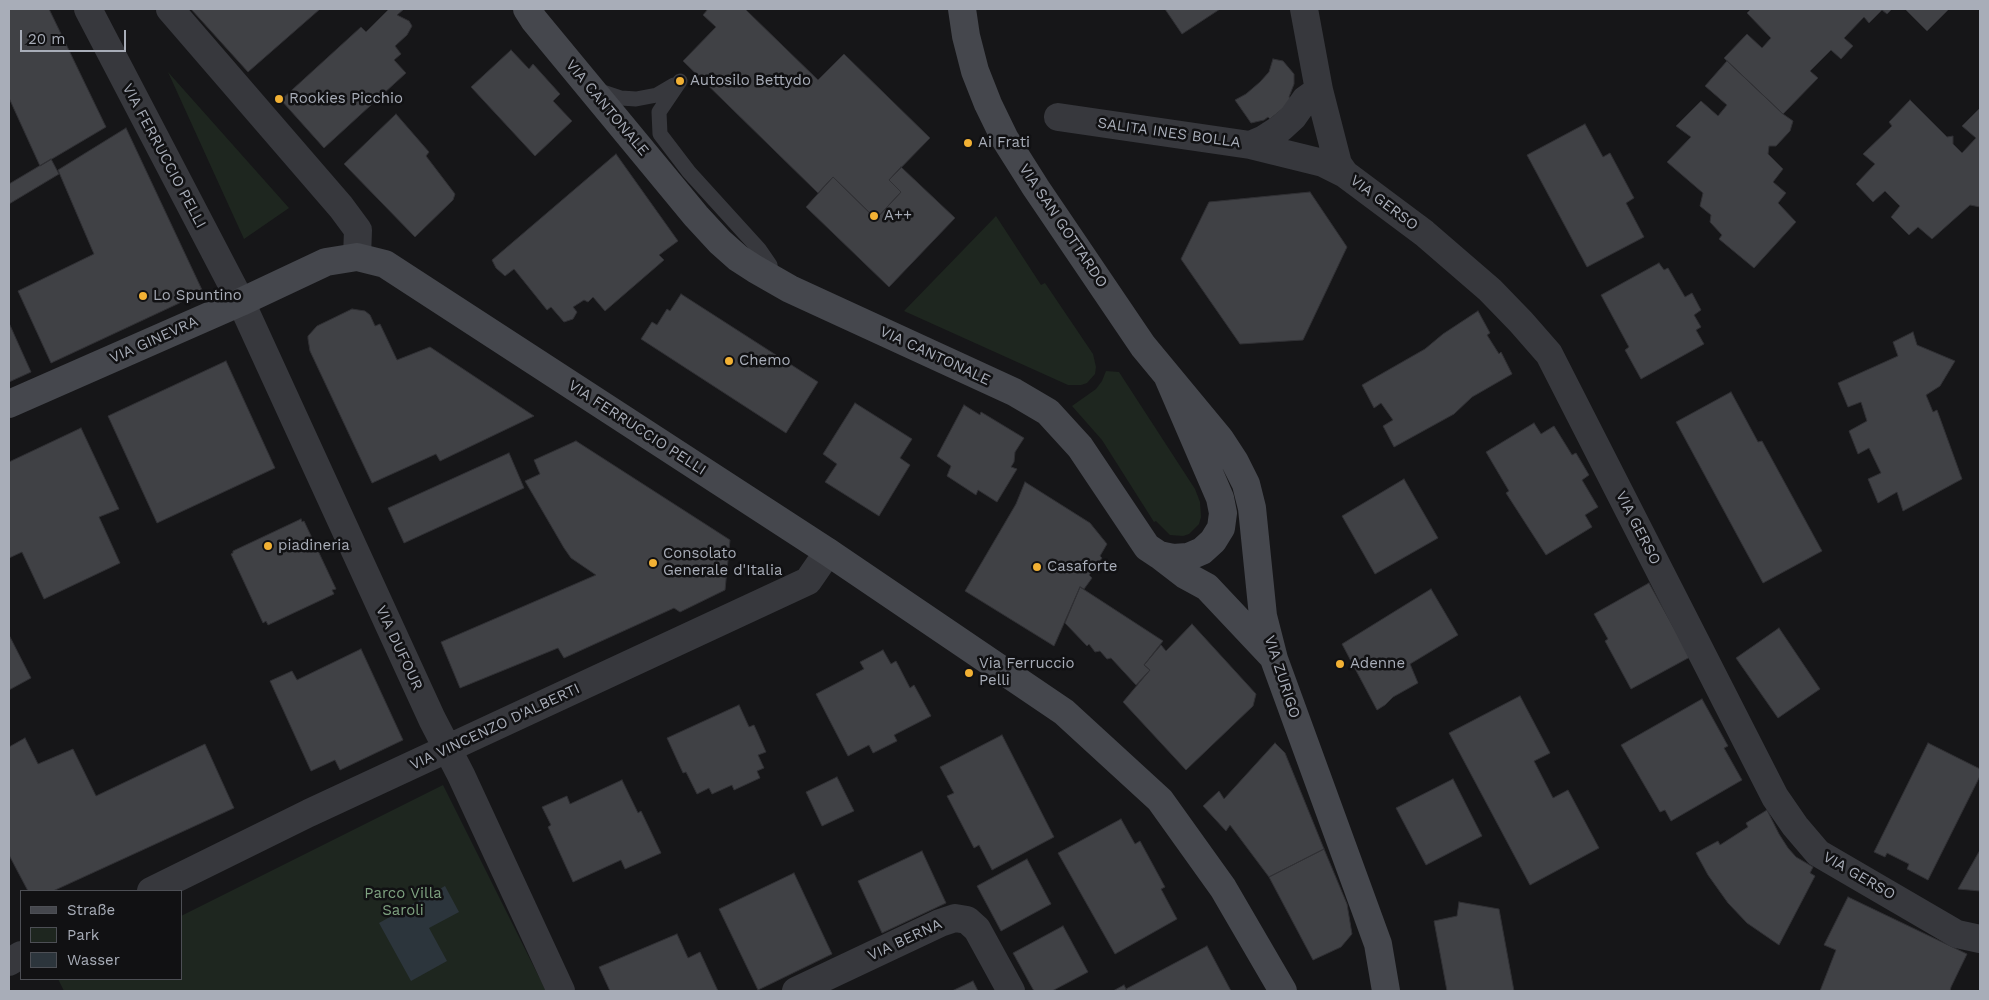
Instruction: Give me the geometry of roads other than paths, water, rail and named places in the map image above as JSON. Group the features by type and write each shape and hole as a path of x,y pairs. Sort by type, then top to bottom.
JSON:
{"main road":[{"name":"VIA CANTONALE","path":"527,9 534,20 696,216 720,242 749,265 772,279 1014,392 1048,412 1080,446 1147,547 1185,575 1207,587 1274,659"},
{"name":"VIA SAN GOTTARDO","path":"962,9 966,36 975,71 988,104 1006,139 1036,188 1142,346 1167,375"},
{"name":"VIA GINEVRA","path":"9,404 241,302 326,262 357,257 385,264"},
{"name":"VIA FERRUCCIO PELLI","path":"385,264 828,552 1064,712 1160,800 1223,888 1283,991"},
{"path":"1159,555 1181,558 1202,551 1213,541 1220,528 1223,513 1220,498 1167,375"},
{"name":"VIA ZURIGO","path":"1167,375 1220,439 1246,484 1252,508 1263,616 1274,659 1378,944 1386,991"}],"street":[{"name":"VIA FERRUCCIO PELLI","path":"88,9 241,302"},
{"path":"170,9 341,207 358,230 357,257"},
{"name":"VIA GERSO","path":"1304,9 1319,90 1338,164 1345,174 1424,233 1490,290 1549,354 1775,797 1795,826 1818,853 1957,934 1980,939"},
{"name":"SALITA INES BOLLA","path":"1058,117 1250,145 1281,128 1293,117 1305,100 1319,90"},
{"path":"1250,145 1323,163 1345,174"},
{"name":"VIA DUFOUR","path":"241,302 432,719 449,749 561,991"},
{"name":"VIA VINCENZO D'ALBERTI","path":"153,890 309,813 808,581 828,552"},
{"name":"VIA BERNA","path":"796,991 940,923 955,918 966,920 978,929 1011,991"}],"lane":[{"path":"591,88 620,98 636,99 657,95 680,81 659,112 660,134 689,172 759,249 770,265 772,279"}],"water":[{"path":"445,886 459,912 429,928 447,961 411,981 379,923"}],"place":[{"name":"Autosilo Bettydo","path":"680,81"},
{"name":"Rookies Picchio","path":"279,99"},
{"name":"Ai Frati","path":"968,143"},
{"name":"A++","path":"874,216"},
{"name":"Lo Spuntino","path":"143,296"},
{"name":"Chemo","path":"729,361"},
{"name":"piadineria","path":"268,546"},
{"name":"Consolato Generale d'Italia","path":"653,563"},
{"name":"Casaforte","path":"1037,567"},
{"name":"Adenne","path":"1340,664"},
{"name":"Via Ferruccio Pelli","path":"969,673"}],"park label":[{"name":"Parco Villa Saroli","path":"403,902"}]}
